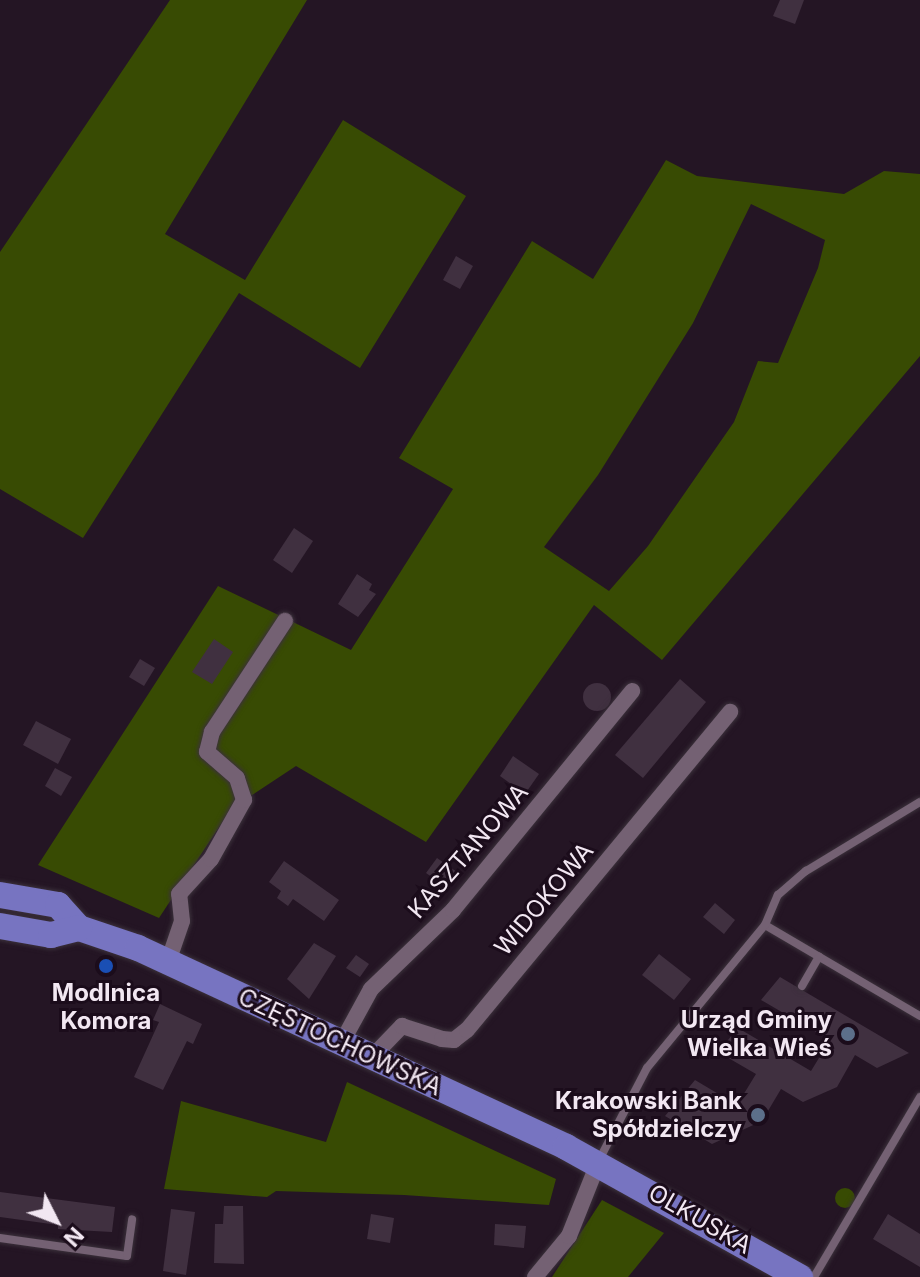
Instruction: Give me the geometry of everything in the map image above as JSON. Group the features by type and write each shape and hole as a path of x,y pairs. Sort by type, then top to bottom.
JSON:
{"main road":[{"name":"CZĘSTOCHOWSKA","path":"0,895 58,905 79,928 168,962 598,1163"},
{"name":"CZĘSTOCHOWSKA","path":"0,926 51,935 79,928"},
{"name":"OLKUSKA","path":"598,1163 800,1277"}],"street":[{"path":"168,962 184,910 179,894 211,859 244,800 237,778 207,752 212,732 285,621"},
{"name":"KASZTANOWA","path":"342,1042 371,989 453,910 632,691"},
{"name":"WIDOKOWA","path":"373,1056 402,1026 454,1040 467,1030 730,712"},
{"path":"535,1277 569,1236 598,1163"}],"lane":[{"path":"598,1163 647,1068 765,925 771,906 792,881 920,802"},
{"path":"765,925 920,1016"},
{"path":"802,986 819,957"},
{"path":"814,1277 920,1097"},
{"path":"0,1238 127,1256 132,1219"}],"green space":[{"path":"170,0 307,0 165,234 245,280 343,120 466,196 360,368 239,293 83,538 0,489 0,252"},
{"path":"666,160 697,176 844,194 884,171 920,174 920,356 662,660 594,605 426,842 296,766 231,809 159,918 38,865 218,586 351,650 453,489 399,458 532,241 593,279","holes":["751,204 825,240 818,268 778,363 758,361 734,422 648,546 609,591 544,547 598,475 693,323"]},
{"path":"347,1082 556,1179 549,1205 404,1195 276,1191 267,1197 164,1189 181,1101 326,1142"},
{"path":"845,1188 852,1191 855,1198 852,1205 845,1208 838,1205 835,1198 838,1191"},
{"path":"602,1200 664,1233 628,1277 552,1277"}],"building":[{"path":"780,0 804,0 795,24 773,16"},
{"path":"456,256 473,266 460,289 443,280"},
{"path":"294,528 313,541 292,573 273,560"},
{"path":"357,574 372,584 369,590 376,594 358,617 338,604"},
{"path":"214,639 233,652 212,684 192,672"},
{"path":"140,659 155,668 144,686 129,677"},
{"path":"680,679 706,702 643,778 615,755"},
{"path":"597,683 607,687 611,697 607,707 597,711 587,707 583,697 587,687"},
{"path":"36,721 71,739 58,764 23,745"},
{"path":"513,756 539,774 525,794 500,776"},
{"path":"55,768 72,777 61,796 45,786"},
{"path":"437,858 457,872 446,887 426,873"},
{"path":"284,861 339,900 324,921 293,899 288,906 277,898 281,891 269,882"},
{"path":"715,903 735,920 724,934 703,917"},
{"path":"314,943 336,956 309,999 287,979"},
{"path":"659,954 691,979 674,1000 642,975"},
{"path":"356,955 369,964 360,977 346,968"},
{"name":"Urząd Gminy Wielka Wieś","path":"780,977 909,1053 877,1068 855,1055 837,1087 803,1102 781,1089 762,1121 712,1144 665,1116 695,1080 737,1105 756,1074 718,1052 738,1028 811,1071 830,1040 761,1000"},
{"path":"160,1004 202,1024 193,1044 187,1041 163,1090 134,1077 159,1022 153,1020"},
{"path":"0,1192 115,1207 112,1232 58,1229 58,1225 0,1217"},
{"path":"224,1206 243,1206 244,1264 214,1263 215,1224 223,1224"},
{"path":"171,1209 195,1212 186,1275 163,1271"},
{"path":"371,1214 394,1218 390,1243 367,1239"},
{"path":"888,1214 920,1234 920,1267 873,1239"},
{"path":"495,1224 526,1226 524,1248 494,1245"}],"place":[{"name":"Modlnica Komora","path":"106,966"},
{"name":"Urząd Gminy Wielka Wieś","path":"848,1034"},
{"name":"Krakowski Bank Spółdzielczy","path":"758,1115"}]}
